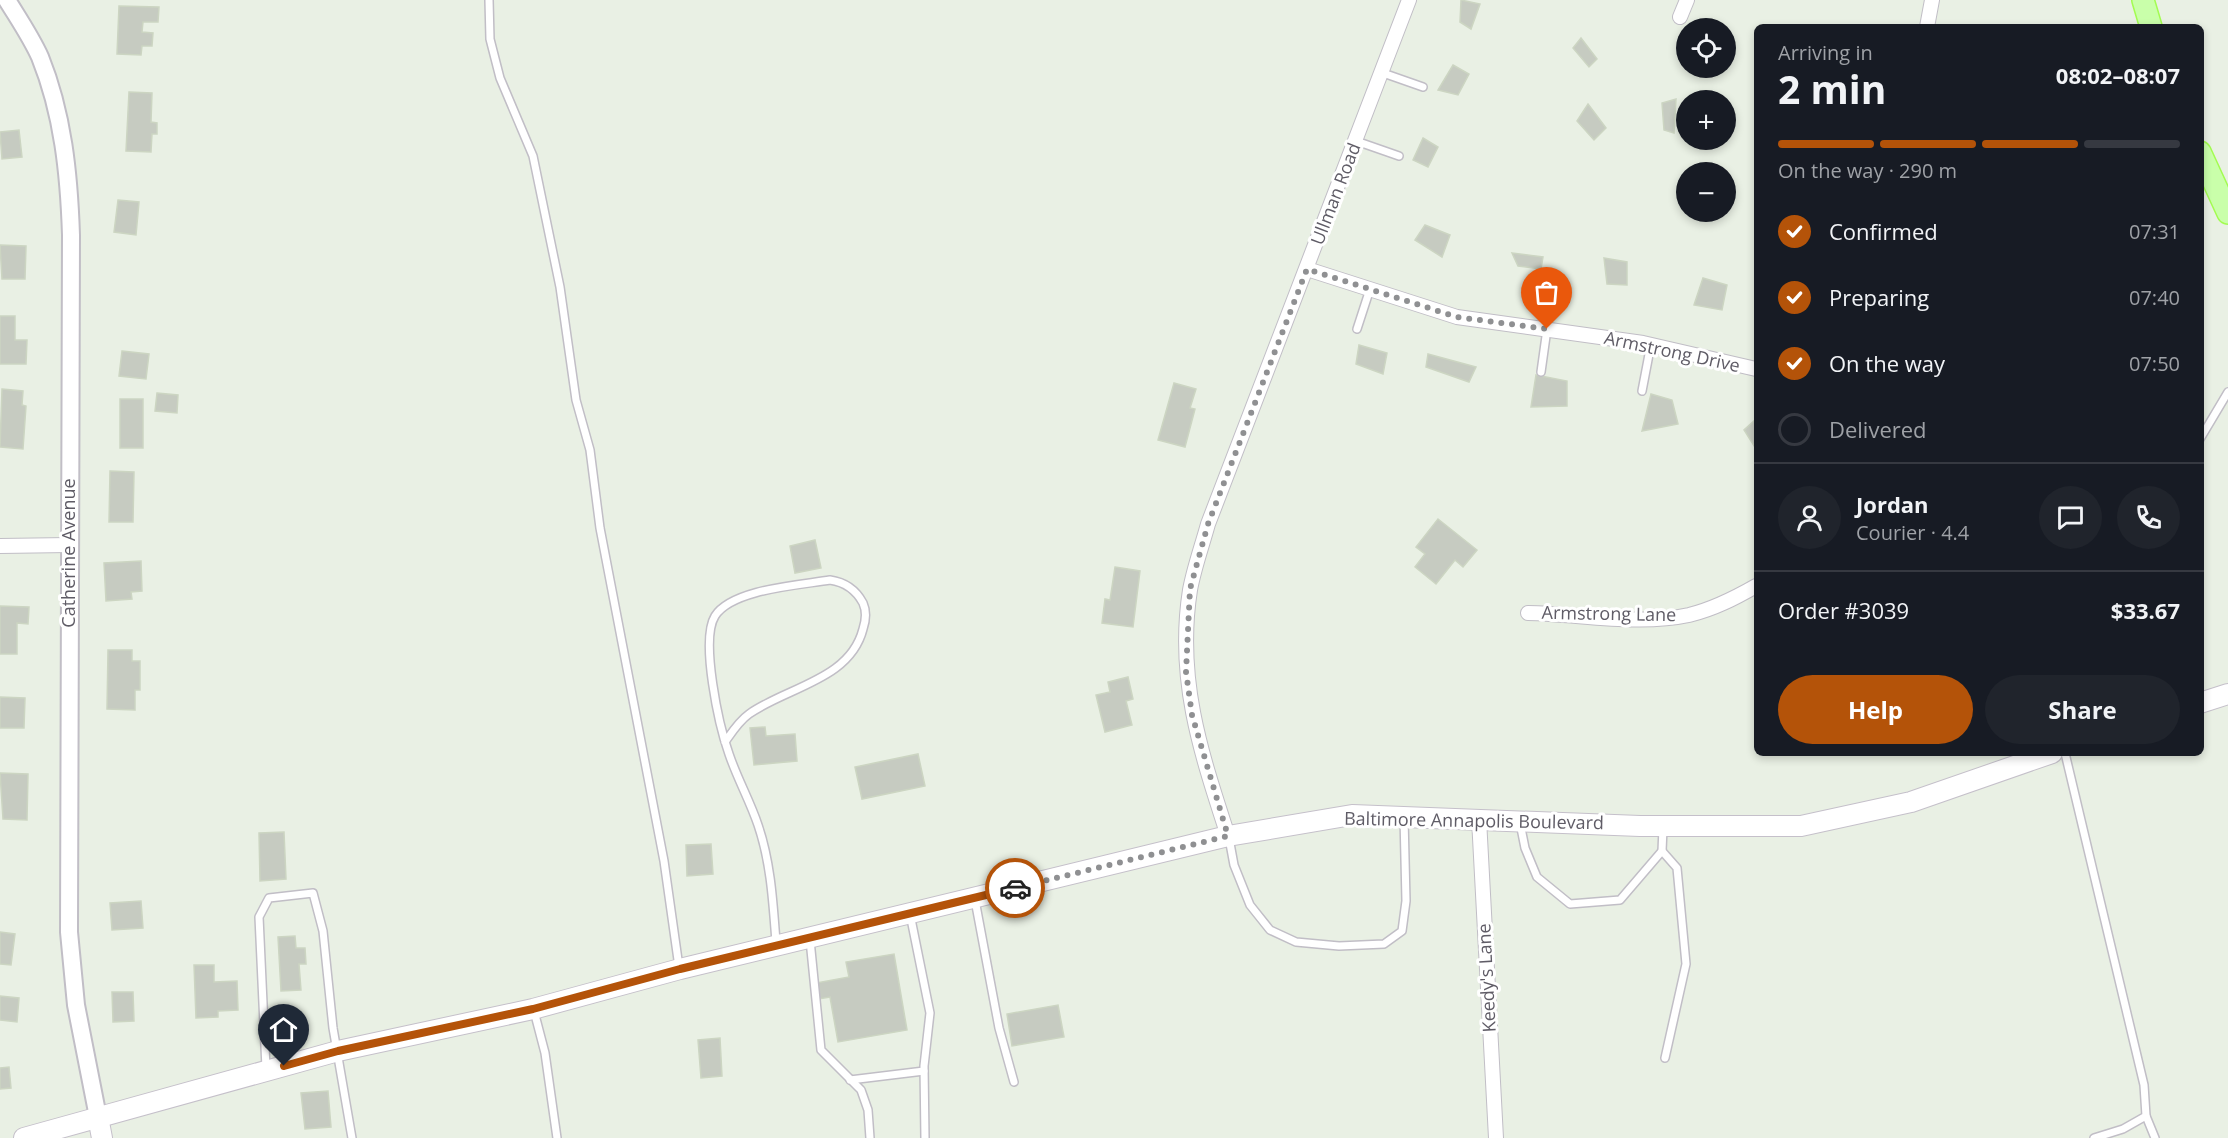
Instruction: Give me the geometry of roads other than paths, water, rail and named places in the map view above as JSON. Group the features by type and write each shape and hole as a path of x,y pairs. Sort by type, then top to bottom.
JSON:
{"main road":[{"path":"2143,0 2150,24"},
{"path":"2204,161 2228,213"},
{"path":"2204,702 2228,694"},
{"name":"Baltimore Annapolis Boulevard","path":"24,1138 338,1051 533,1009 680,969 777,948 1228,836 1352,815 1663,825 1801,826 1911,802 2043,756"},
{"path":"98,1117 102,1138"}],"street":[{"name":"Catherine Avenue","path":"7,0 39,56 58,113 68,167 71,235 69,932 76,1005 98,1117"},
{"name":"Ullman Road","path":"1228,836 1192,715 1186,672 1190,589 1208,524 1383,73 1409,0"},
{"path":"1680,17 1687,0"},
{"path":"1928,24 1932,0"},
{"name":"Armstrong Drive","path":"1307,269 1457,317 1651,344 1754,369"},
{"path":"0,546 69,545"},
{"name":"Armstrong Lane","path":"1528,613 1659,618 1689,615 1724,603 1754,587"},
{"name":"Keedy's Lane","path":"1479,819 1496,1138"}],"lane":[{"path":"489,0 490,39 500,78 533,156 560,287 576,400 590,450 600,528 664,861 680,969"},
{"path":"1383,73 1423,87"},
{"path":"1356,141 1399,156"},
{"path":"1358,329 1370,289"},
{"path":"1541,372 1547,329"},
{"path":"1642,391 1651,344"},
{"path":"2204,432 2228,392"},
{"path":"725,742 746,715 783,694 822,677 852,654 861,638 866,618 865,606 851,589 840,582 830,580 747,595 732,601 715,616 708,651 725,742 758,825 767,858 777,948"},
{"path":"2066,756 2144,1085 2146,1116 2154,1138"},
{"path":"1228,836 1234,865 1250,905 1270,930 1296,942 1340,946 1384,944 1402,931 1406,901 1404,817"},
{"path":"1520,820 1525,848 1538,877 1570,904 1620,900 1662,851 1663,825"},
{"path":"1662,851 1677,868 1686,964 1665,1058"},
{"path":"266,1071 259,917 269,898 313,893 323,931 333,1028 352,1138"},
{"path":"975,898 999,1028 1014,1082"},
{"path":"910,914 930,1013 924,1071 925,1138"},
{"path":"810,939 821,1050 861,1090 868,1110 870,1138"},
{"path":"533,1009 545,1053 557,1138"},
{"path":"850,1080 924,1071"},
{"path":"2094,1138 2123,1129 2146,1116"}]}
